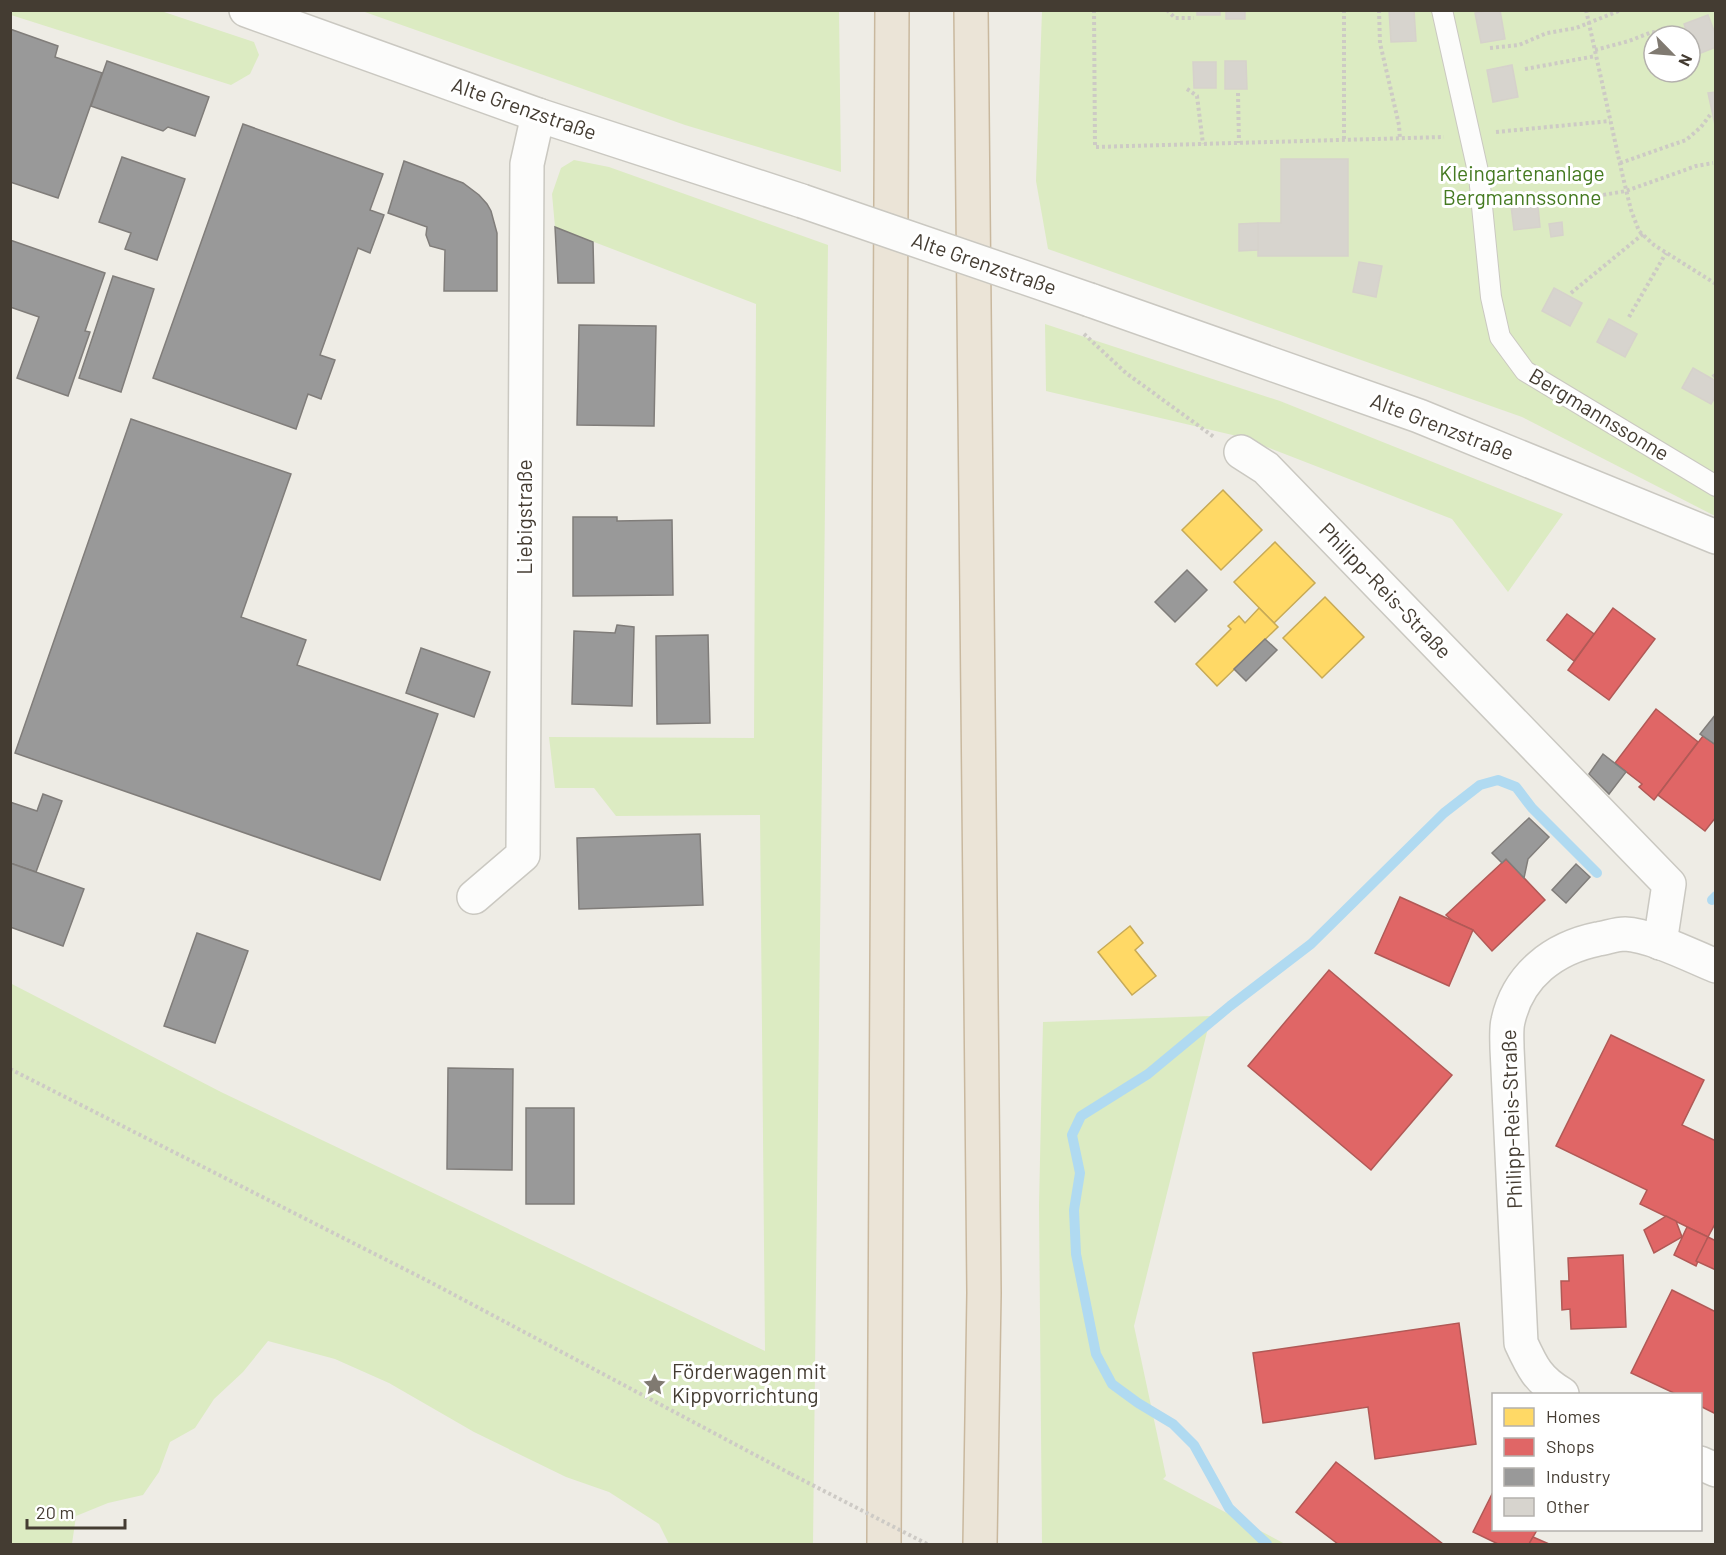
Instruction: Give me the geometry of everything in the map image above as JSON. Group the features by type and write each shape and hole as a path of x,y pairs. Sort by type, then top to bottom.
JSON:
{"highway":[{"path":"884,1545 892,10"},
{"path":"971,10 984,1293 980,1545"}],"street":[{"name":"Alte Grenzstraße","path":"246,10 538,115 802,201 1087,314 1419,416 1716,537"},
{"name":"Liebigstraße","path":"474,897 523,855 527,164 538,115"},
{"name":"Philipp-Reis-Straße","path":"1240,452 1266,468 1670,884 1660,943"},
{"name":"Philipp-Reis-Straße","path":"1560,1393 1533,1370 1521,1343 1507,1048 1508,1022 1517,994 1532,972 1552,956 1585,942 1624,934 1660,943 1716,966"},
{"path":"1702,1463 1716,1470"}],"lane":[{"name":"Bergmannssonne","path":"1442,10 1479,176 1491,297 1500,337 1525,371 1716,486"}],"path":[{"path":"1094,10 1095,147 1400,139 1470,135 1610,121"},
{"path":"1167,10 1175,18 1194,18"},
{"path":"1344,10 1344,140"},
{"path":"1379,10 1380,43 1399,124 1400,139"},
{"path":"1586,10 1626,191 1639,231 1653,245 1716,284"},
{"path":"1490,48 1519,45 1547,33 1589,24 1621,10"},
{"path":"1594,50 1642,36"},
{"path":"1525,69 1596,56"},
{"path":"1187,90 1197,96 1203,144"},
{"path":"1238,93 1239,143"},
{"path":"1620,163 1686,140 1701,128 1710,115"},
{"path":"1550,204 1626,191 1696,166 1713,163"},
{"path":"1571,293 1643,234"},
{"path":"1629,317 1666,253"},
{"path":"1087,314 1083,333 1126,374 1205,433 1240,452"},
{"path":"10,1069 432,1283 927,1545"}],"green space":[{"path":"11,10 161,11 254,42 259,55 250,74 231,85 11,15"},
{"path":"362,11 839,11 841,172 685,125"},
{"name":"Kleingartenanlage Bergmannssonne","path":"1042,11 1715,11 1715,516 1522,417 1048,249 1036,181"},
{"path":"574,160 609,167 828,245 813,1544 669,1544 659,1524 609,1492 566,1477 474,1432 389,1383 335,1359 268,1341 243,1372 214,1399 195,1428 170,1442 159,1472 143,1495 108,1503 76,1516 72,1544 11,1544 10,983 221,1092 765,1351 760,815 616,816 594,788 555,788 549,737 754,738 756,304 555,227 552,194 561,168"},
{"path":"1045,324 1280,401 1563,514 1508,592 1452,519 1241,437 1046,391"},
{"path":"1211,1016 1134,1326 1166,1476 1163,1479 1285,1544 1042,1544 1039,1205 1043,1022"}],"building: Homes":[{"path":"1223,490 1262,530 1221,570 1182,530"},
{"path":"1275,542 1315,583 1274,623 1234,582"},
{"path":"1325,597 1364,637 1322,678 1283,638"},
{"path":"1259,608 1278,627 1217,686 1196,664 1231,629 1228,626 1239,616 1245,623"},
{"path":"1130,926 1143,943 1135,950 1156,976 1132,995 1098,952"}],"building: Shops":[{"path":"1613,608 1655,639 1609,700 1568,670"},
{"path":"1567,614 1594,634 1574,661 1547,640"},
{"path":"1656,709 1698,742 1654,800 1639,787 1642,784 1615,763"},
{"path":"1703,736 1716,745 1716,817 1705,831 1658,795"},
{"path":"1506,859 1545,900 1492,951 1473,930 1453,921 1446,915"},
{"path":"1400,897 1473,930 1449,986 1375,953"},
{"path":"1329,970 1452,1075 1371,1170 1248,1066"},
{"path":"1611,1035 1704,1080 1682,1125 1716,1141 1716,1222 1708,1237 1640,1204 1647,1190 1556,1146"},
{"path":"1666,1216 1676,1221 1682,1237 1654,1253 1644,1230"},
{"path":"1687,1227 1708,1237 1696,1266 1674,1255"},
{"path":"1708,1237 1716,1241 1716,1270 1696,1261"},
{"path":"1623,1255 1626,1327 1571,1329 1570,1309 1562,1310 1561,1281 1569,1281 1568,1258"},
{"path":"1672,1290 1716,1312 1716,1414 1702,1407 1702,1393 1674,1393 1631,1373"},
{"path":"1459,1323 1476,1444 1375,1459 1368,1407 1263,1423 1253,1353"},
{"path":"1336,1462 1443,1544 1338,1544 1296,1512"},
{"path":"1492,1494 1492,1531 1536,1531 1529,1544 1498,1544 1473,1532"},
{"path":"1533,1537 1549,1544 1529,1544"}],"building: Industry":[{"path":"10,29 58,46 55,57 102,73 58,198 10,182"},
{"path":"107,61 209,97 195,136 168,127 163,131 91,106"},
{"path":"243,124 383,174 370,210 384,215 370,253 358,248 320,355 335,360 321,399 308,394 296,429 153,378"},
{"path":"122,157 185,179 157,260 125,249 131,233 99,222"},
{"path":"404,161 463,183 487,204 497,233 497,291 444,291 445,250 430,246 426,235 427,227 388,213"},
{"path":"555,227 593,242 594,283 558,283"},
{"path":"10,240 105,273 85,331 90,332 68,396 17,378 39,317 10,307"},
{"path":"113,276 154,289 121,392 79,378"},
{"path":"579,325 656,326 654,426 577,425"},
{"path":"131,419 291,474 241,617 306,640 297,665 438,714 380,880 15,753"},
{"path":"573,517 617,517 617,521 672,520 673,595 573,596"},
{"path":"1187,570 1207,590 1175,622 1155,602"},
{"path":"617,625 634,627 632,706 572,704 574,631 615,633"},
{"path":"708,635 710,723 657,724 656,636"},
{"path":"1265,639 1277,650 1246,681 1234,669"},
{"path":"421,648 490,672 474,717 406,693"},
{"path":"1716,714 1716,745 1700,734"},
{"path":"1603,754 1626,772 1609,794 1589,774"},
{"path":"43,794 62,801 36,872 10,863 10,802 37,811"},
{"path":"1529,818 1549,837 1528,859 1524,878 1506,859 1502,863 1492,853"},
{"path":"700,834 703,905 579,909 577,838"},
{"path":"10,863 84,889 63,946 10,927"},
{"path":"1576,864 1590,877 1566,903 1552,890"},
{"path":"197,933 248,951 215,1043 164,1026"},
{"path":"448,1068 513,1069 512,1170 447,1169"},
{"path":"526,1108 574,1108 574,1204 526,1204"}],"building: Other":[{"path":"1197,10 1220,10 1220,15 1197,15"},
{"path":"1226,10 1245,10 1245,19 1226,19"},
{"path":"1389,10 1414,10 1416,41 1391,42"},
{"path":"1500,10 1505,39 1481,43 1475,13"},
{"path":"1708,15 1716,36 1716,47 1702,53 1702,24 1684,24"},
{"path":"1225,61 1246,61 1247,89 1225,89"},
{"path":"1193,62 1216,62 1216,88 1194,88"},
{"path":"1512,65 1518,97 1493,102 1487,70"},
{"path":"1716,92 1716,125 1715,125 1708,93"},
{"path":"1281,159 1348,159 1348,256 1258,256 1258,223 1281,223"},
{"path":"1537,195 1540,227 1514,230 1510,198"},
{"path":"1562,222 1563,235 1551,237 1549,224"},
{"path":"1258,223 1258,250 1239,251 1239,224"},
{"path":"1359,262 1382,266 1376,297 1353,292"},
{"path":"1554,288 1582,303 1570,326 1542,311"},
{"path":"1609,319 1637,334 1625,357 1597,342"},
{"path":"1693,368 1716,381 1716,396 1711,404 1682,388"}],"waterway":[{"path":"1267,1544 1229,1508 1194,1445 1173,1424 1112,1384 1096,1354 1076,1254 1074,1210 1080,1173 1072,1135 1081,1116 1148,1074 1230,1006 1311,944 1444,813 1480,785 1498,780 1516,787 1532,808 1597,873"},
{"path":"1712,900 1716,896"}],"place":[{"name":"Förderwagen mit Kippvorrichtung","path":"654,1384"}]}
